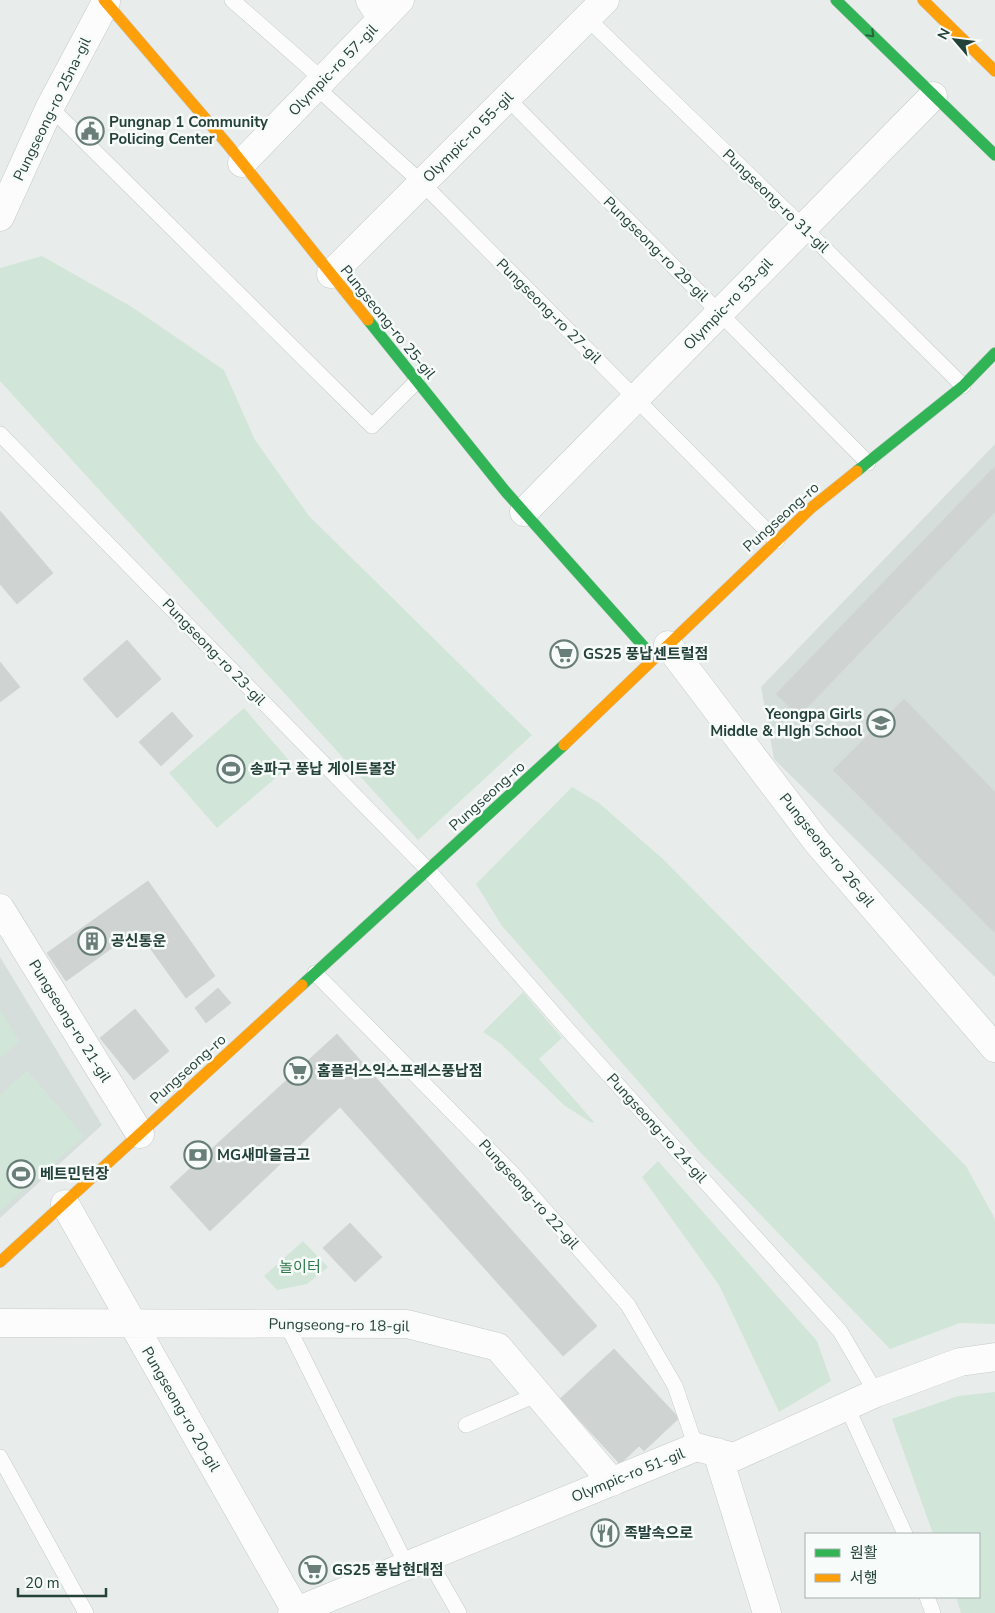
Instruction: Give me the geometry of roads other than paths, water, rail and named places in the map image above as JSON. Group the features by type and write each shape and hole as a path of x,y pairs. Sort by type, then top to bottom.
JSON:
{"street":[{"path":"836,0 995,155"},
{"path":"922,0 995,71"},
{"name":"Pungseong-ro 25na-gil","path":"0,217 50,107 105,1"},
{"name":"Pungseong-ro 25-gil","path":"105,1 242,164 524,512 661,651"},
{"name":"Olympic-ro 57-gil","path":"242,164 319,84 384,6"},
{"name":"Olympic-ro 55-gil","path":"331,274 596,9"},
{"name":"Olympic-ro 53-gil","path":"524,512 933,96"},
{"name":"Pungseong-ro","path":"0,1262 546,762 811,508 963,386 995,353"},
{"name":"Pungseong-ro 26-gil","path":"661,651 818,843 995,1048"},
{"name":"Pungseong-ro 21-gil","path":"0,908 140,1134"},
{"name":"Pungseong-ro 20-gil","path":"65,1204 295,1612"},
{"name":"Pungseong-ro 18-gil","path":"0,1323 407,1324 498,1346 612,1482"},
{"name":"Olympic-ro 51-gil","path":"295,1612 612,1482 706,1450 734,1457 876,1393 960,1362 995,1357"},
{"name":"Pungseong-ro 22-gil","path":"706,1450 766,1613"}],"lane":[{"name":"Pungseong-ro 27-gil","path":"232,0 422,183 777,541"},
{"name":"Pungseong-ro 31-gil","path":"596,9 804,227 963,386"},
{"name":"Pungseong-ro 29-gil","path":"507,98 868,463"},
{"path":"50,107 372,426 417,381"},
{"name":"Pungseong-ro 23-gil","path":"0,434 428,870"},
{"name":"Pungseong-ro 24-gil","path":"428,870 563,1024 840,1331 876,1393"},
{"name":"Pungseong-ro 22-gil","path":"316,973 513,1174 628,1305 675,1386 706,1450"},
{"path":"286,1323 417,1562 459,1613"},
{"path":"466,1425 538,1394"},
{"path":"847,1407 905,1533"},
{"path":"0,1457 86,1613"},
{"path":"927,1598 933,1613"}],"place":[{"name":"Pungnap 1 Community Policing Center","path":"90,131"},
{"name":"GS25 풍납센트럴점","path":"564,654"},
{"name":"Yeongpa Girls Middle & HIgh School","path":"881,723"},
{"name":"송파구 풍납 게이트볼장","path":"231,769"},
{"name":"공신통운","path":"92,941"},
{"name":"홈플러스익스프레스풍납점","path":"298,1071"},
{"name":"MG새마을금고","path":"198,1155"},
{"name":"베트민턴장","path":"21,1174"},
{"name":"족발속으로","path":"605,1533"},
{"name":"GS25 풍납현대점","path":"313,1570"}],"park label":[{"name":"놀이터","path":"300,1267"}]}
